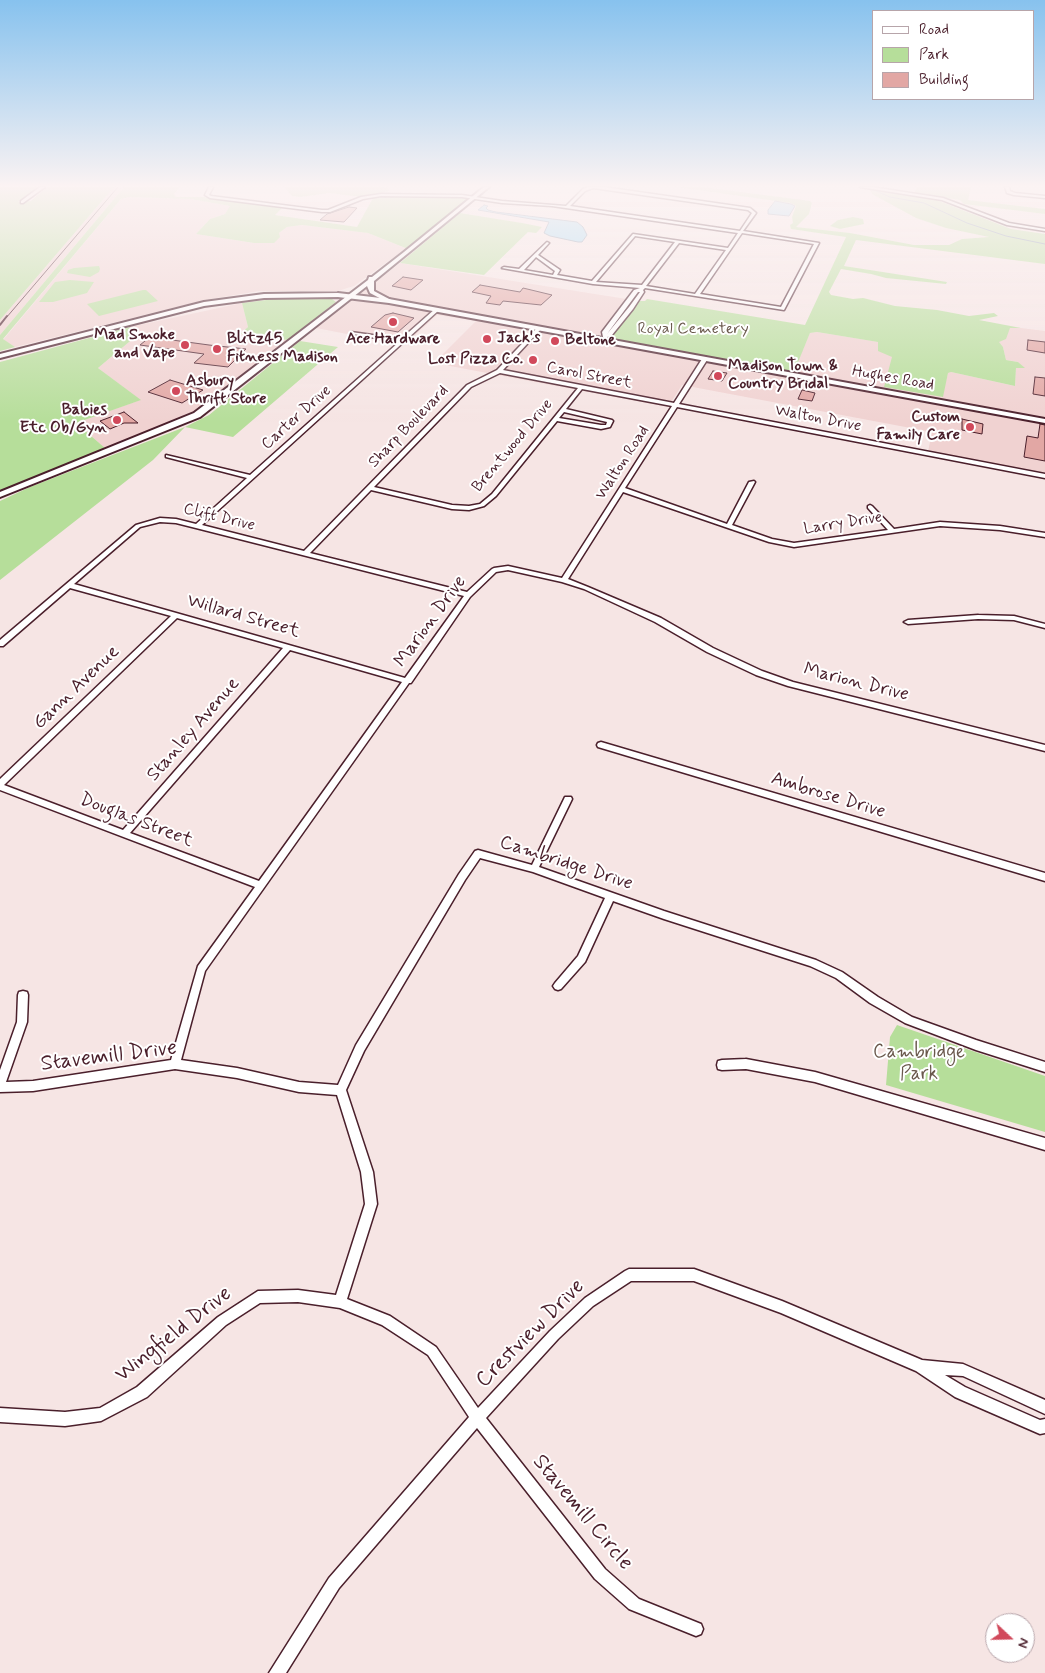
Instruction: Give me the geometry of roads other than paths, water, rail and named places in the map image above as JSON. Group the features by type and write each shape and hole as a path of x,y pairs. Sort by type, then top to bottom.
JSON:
{"main road":[{"name":"Hughes Road","path":"0,356 171,311 223,301 286,294 349,296 389,301 603,339 704,360 1045,421"}],"street":[{"path":"0,495 197,415 390,265"},
{"path":"520,271 526,265"},
{"path":"550,265 558,271 554,276"},
{"path":"593,283 608,265"},
{"path":"603,339 604,333 628,307 636,291 642,288 660,265"},
{"path":"697,295 717,265"},
{"path":"504,268 593,283 697,295 782,309 805,265"},
{"path":"372,278 370,288 372,292 389,301"},
{"name":"Carter Drive","path":"197,526 437,310"},
{"name":"Sharp Boulevard","path":"306,554 469,386 499,371 539,329"},
{"path":"353,333 402,341"},
{"name":"Walton Road","path":"564,580 704,360"},
{"name":"Carol Street","path":"499,371 674,405"},
{"name":"Brentwood Drive","path":"370,488 452,508 469,508 482,505 494,496 581,387"},
{"name":"Walton Drive","path":"674,405 1045,476"},
{"path":"555,419 600,427 608,426 610,421 562,410"},
{"path":"168,456 252,477"},
{"path":"729,526 752,482"},
{"name":"Larry Drive","path":"622,489 771,541 794,545 940,524 970,525 1045,534"},
{"path":"870,507 892,530"},
{"name":"Clift Drive","path":"0,644 138,526 160,520 197,526 468,595"},
{"name":"Marion Drive","path":"175,1064 201,969 468,595 494,570 508,568 564,580 658,620 710,650 759,673 791,684 1045,748"},
{"name":"Willard Street","path":"69,585 408,681"},
{"name":"Gann Avenue","path":"0,786 176,615"},
{"path":"908,622 978,617 1014,618 1045,626"},
{"name":"Stanley Avenue","path":"124,834 288,647"},
{"name":"Ambrose Drive","path":"601,745 1045,877"},
{"name":"Douglas Street","path":"0,786 260,885"},
{"path":"534,869 568,799"},
{"name":"Cambridge Drive","path":"341,1090 360,1048 462,877 478,854 534,869 813,963 839,975 874,1000 908,1020 976,1045 1045,1067"},
{"path":"558,986 582,959 610,896"},
{"path":"0,1086 22,1022 23,995"},
{"name":"Stavemill Drive","path":"0,1086 33,1086 175,1064 236,1072 299,1087 341,1090"},
{"path":"722,1065 746,1064 815,1076 1045,1144"},
{"path":"340,1302 371,1204 367,1172 341,1090"},
{"name":"Crestview Drive","path":"277,1673 334,1583 477,1418 554,1335 589,1302 629,1275 694,1275 782,1307 921,1366 960,1392 1040,1427 1045,1426"},
{"name":"Wingfield Drive","path":"0,1415 65,1419 101,1414 142,1392 222,1321 258,1297 298,1296 340,1302 386,1320 432,1351 477,1418"},
{"name":"Crestview Drive","path":"921,1366 963,1370 1040,1403 1045,1407"},
{"name":"Stavemill Circle","path":"477,1418 600,1574 634,1604 696,1629"}],"railway":[{"path":"6,318 51,265"},
{"path":"0,325 7,316"}],"place":[{"name":"Ace Hardware","path":"393,322"},
{"name":"Jack's","path":"487,339"},
{"name":"Beltone","path":"555,341"},
{"name":"Mad Smoke and Vape","path":"185,345"},
{"name":"Blitz45 Fitness Madison","path":"217,349"},
{"name":"Lost Pizza Co.","path":"533,360"},
{"name":"Madison Town & Country Bridal","path":"718,376"},
{"name":"Asbury Thrift Store","path":"176,391"},
{"name":"Babies Etc Ob/Gyn","path":"117,420"},
{"name":"Custom Family Care","path":"970,427"}],"park label":[{"name":"Royal Cemetery","path":"693,330"},
{"name":"Cambridge Park","path":"919,1064"}]}
